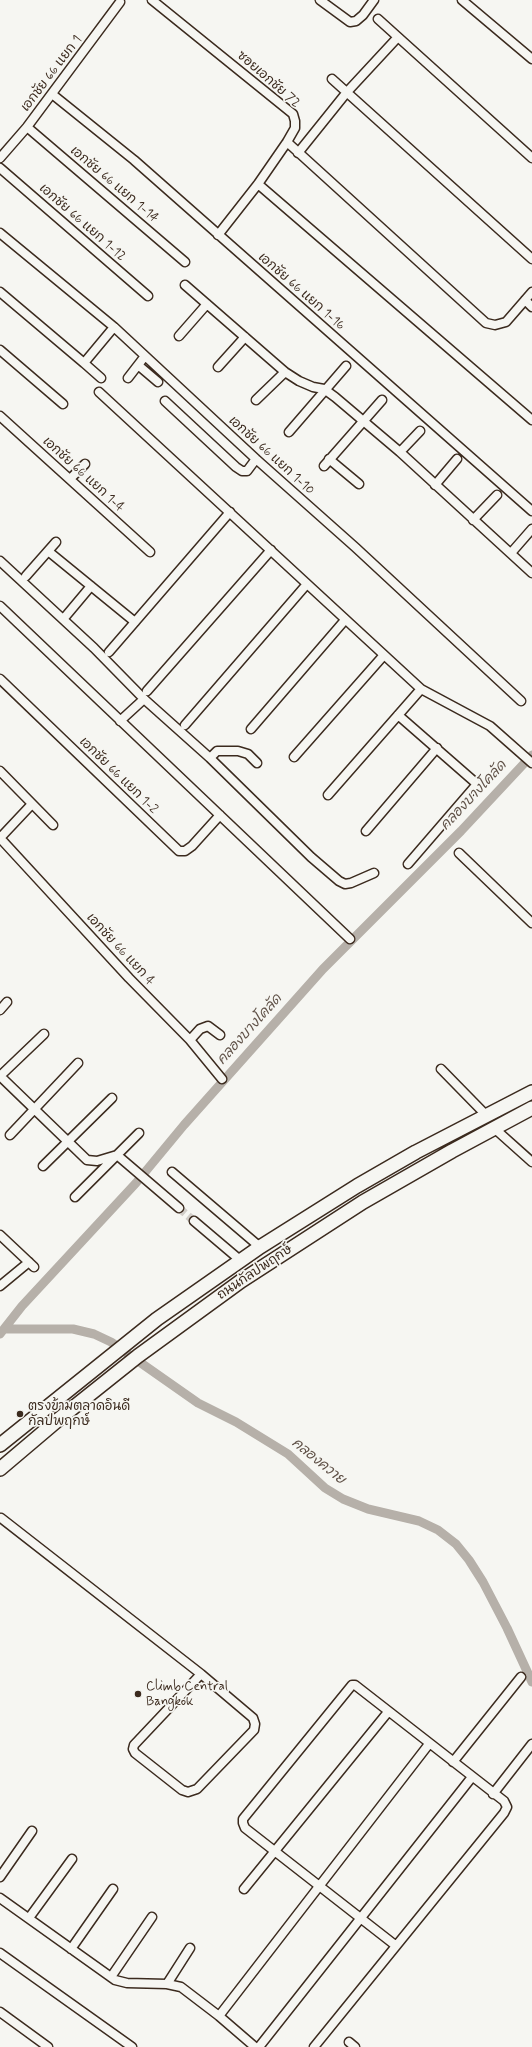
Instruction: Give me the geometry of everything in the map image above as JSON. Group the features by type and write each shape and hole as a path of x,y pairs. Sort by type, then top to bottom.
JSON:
{"main road":[{"name":"ถนนกัลปพฤกษ์","path":"0,1445 123,1344 240,1260 357,1186 486,1115 532,1092"},
{"name":"ถนนกัลปพฤกษ์","path":"0,1469 59,1418 138,1356 241,1281 349,1210 413,1172 532,1108"}],"street":[{"name":"ซอยเอกชัย 72","path":"152,0 293,114 295,128 287,142 258,184 218,235"},
{"path":"320,0 350,22 356,21 374,0"},
{"path":"462,0 532,58"},
{"name":"เอกชัย 66 แยก 1","path":"0,158 27,127 120,2"},
{"path":"378,19 532,158"},
{"path":"298,153 347,92 398,37"},
{"path":"332,79 532,259"},
{"name":"เอกชัย 66 แยก 1-16","path":"52,94 134,160 532,511"},
{"name":"เอกชัย 66 แยก 1-14","path":"27,127 185,262"},
{"path":"287,142 486,323 495,325 506,322 532,292"},
{"name":"เอกชัย 66 แยก 1-12","path":"0,168 148,296"},
{"path":"258,184 532,420"},
{"name":"เอกชัย 66 แยก 1-10","path":"0,233 114,327 521,701"},
{"path":"185,285 285,372 299,382 324,389 400,452 532,573"},
{"path":"0,292 101,378"},
{"path":"525,300 532,307"},
{"path":"179,336 207,304"},
{"path":"84,362 114,327"},
{"path":"218,367 245,337"},
{"path":"0,350 63,404"},
{"path":"128,378 145,356"},
{"path":"138,365 158,382"},
{"path":"289,432 324,389 346,366"},
{"path":"256,400 285,372"},
{"path":"99,392 421,689 490,726 532,763"},
{"path":"324,466 382,400"},
{"path":"165,401 242,471 247,471 256,459"},
{"name":"เอกชัย 66 แยก 1-4","path":"0,416 150,552"},
{"path":"400,452 420,431"},
{"path":"435,485 457,458"},
{"path":"329,459 359,484"},
{"path":"70,479 85,464"},
{"path":"473,520 497,495"},
{"path":"109,652 230,512"},
{"path":"511,553 532,529"},
{"path":"26,576 56,542"},
{"path":"48,550 135,622"},
{"path":"147,691 270,550"},
{"path":"0,561 94,648 144,699 210,758 311,857 339,881 345,884 351,883 374,873"},
{"path":"185,725 307,584"},
{"path":"65,617 91,586"},
{"path":"0,606 350,939"},
{"path":"252,729 346,620"},
{"path":"294,757 384,655"},
{"name":"เอกชัย 66 แยก 1-2","path":"0,679 179,851 185,851 192,846 220,816"},
{"path":"328,795 421,689"},
{"path":"120,721 144,699"},
{"path":"398,715 477,784 408,864"},
{"path":"366,831 436,748"},
{"path":"210,758 217,751 238,751 248,754 257,763"},
{"path":"0,771 53,825"},
{"path":"0,838 32,804"},
{"name":"เอกชัย 66 แยก 4","path":"0,838 129,978 190,1040 222,1079"},
{"path":"459,854 532,923"},
{"path":"0,1010 7,1002"},
{"path":"190,1040 200,1029 208,1026 220,1035"},
{"path":"44,1034 0,1076 87,1160 97,1161 117,1155"},
{"path":"10,1135 78,1063"},
{"path":"440,1069 486,1115"},
{"path":"43,1166 112,1098"},
{"path":"494,1128 532,1162"},
{"path":"75,1197 139,1133"},
{"path":"117,1155 179,1208"},
{"path":"172,1172 260,1247"},
{"path":"194,1221 240,1260"},
{"path":"0,1236 31,1264 0,1286"},
{"path":"1,1518 201,1674 252,1717 255,1726 254,1730 197,1789 188,1792 182,1790 135,1753 133,1749 134,1745 201,1674"},
{"path":"453,1762 521,1677"},
{"path":"314,2047 395,1945 504,1813 507,1806 504,1801 493,1794 355,1685 349,1686 243,1819 245,1828 395,1945"},
{"path":"244,1889 388,1712"},
{"path":"219,2016 429,1744"},
{"path":"493,1794 532,1744"},
{"path":"259,2047 472,1777"},
{"path":"0,1877 32,1831"},
{"path":"29,1918 72,1859"},
{"path":"71,1949 113,1889"},
{"path":"0,1898 110,1977 127,1983 167,1984 181,1987 219,2016 255,2047"},
{"path":"110,1977 152,1917"},
{"path":"167,1984 190,1948"},
{"path":"0,1953 132,2047"},
{"path":"0,2012 48,2047"}],"waterway":[{"name":"คลองบางโคลัด","path":"0,1334 22,1306 136,1183 184,1125 323,969 461,831 532,755"},
{"name":"คลองควาย","path":"4,1329 73,1329 94,1334 111,1342 198,1403 236,1422 288,1454 325,1488 343,1499 368,1509 419,1521 438,1530 456,1544 469,1560 483,1582 507,1628 532,1682"}],"tunnel":[{"path":"179,1208 194,1221"}],"place":[{"name":"ตรงข้ามตลาดอินดี กัลปพฤกษ์","path":"20,1414"},
{"name":"Climb Central Bangkok","path":"138,1694"}]}
